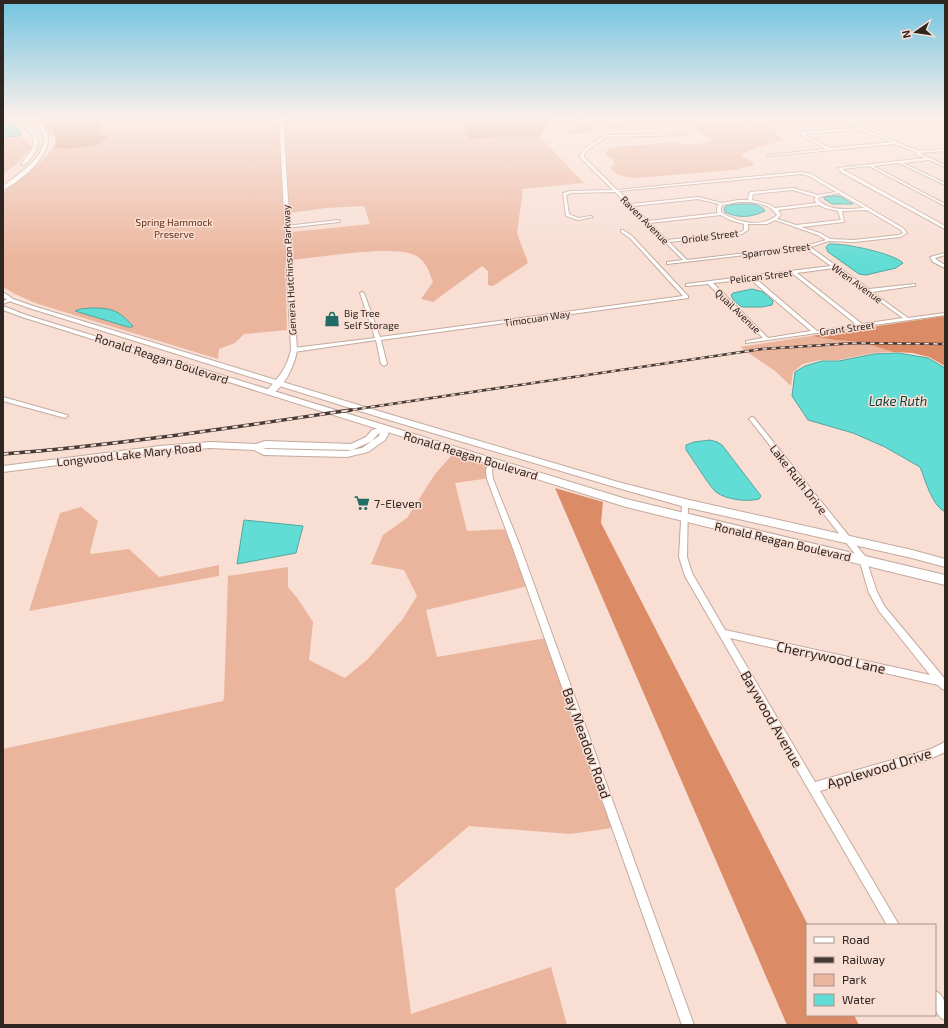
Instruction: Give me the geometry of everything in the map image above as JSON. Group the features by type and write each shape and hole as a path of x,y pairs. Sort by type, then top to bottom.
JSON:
{"main road":[{"path":"19,167 22,164"},
{"path":"3,188 32,164"},
{"name":"Ronald Reagan Boulevard","path":"3,294 7,301 566,470 685,503 845,539 945,564"},
{"name":"Ronald Reagan Boulevard","path":"3,308 24,316 491,462 685,519 862,558 945,580"},
{"path":"385,429 393,418"}],"street":[{"name":"General Hutchinson Parkway","path":"269,393 284,378 291,363 294,350 283,164"},
{"name":"Raven Avenue","path":"590,164 686,261"},
{"path":"879,164 840,168 842,171 945,228"},
{"path":"903,164 945,184"},
{"path":"868,165 945,205"},
{"path":"591,217 578,219 567,215 564,194 571,192 615,190 804,173 867,209"},
{"path":"750,201 751,193 789,189 818,196 839,192"},
{"path":"818,196 816,200 820,204"},
{"path":"630,205 698,198 722,204 738,201 750,201 765,204 774,209 779,215 775,220"},
{"path":"722,204 719,209 722,214 733,220 746,223 775,220 820,234 829,240"},
{"path":"774,209 820,204 840,210 867,209"},
{"name":"Sparrow Street","path":"669,263 807,247 829,240 854,241 900,236 905,233 867,209"},
{"path":"797,226 843,221 840,210"},
{"path":"647,222 722,214"},
{"path":"286,227 338,221"},
{"name":"Oriole Street","path":"666,241 742,233 746,230 746,223"},
{"name":"Timocuan Way","path":"294,350 686,297 631,237 622,231"},
{"name":"Wren Avenue","path":"807,247 907,319"},
{"path":"945,254 932,257 934,261 945,267"},
{"name":"Pelican Street","path":"688,285 834,267"},
{"path":"793,272 860,326"},
{"path":"751,277 815,332"},
{"name":"Quail Avenue","path":"709,282 767,339"},
{"path":"868,291 913,286"},
{"path":"362,293 378,339 384,364"},
{"name":"Grant Street","path":"748,342 945,314"},
{"path":"3,399 65,416"},
{"name":"Lake Ruth Drive","path":"752,419 845,539 862,558"},
{"name":"Longwood Lake Mary Road","path":"3,468 160,449 210,445 256,447 264,452 347,454 364,450 382,438 385,429"},
{"name":"Bay Meadow Road","path":"491,462 489,471 490,479 519,554 688,1025"},
{"name":"Baywood Avenue","path":"685,503 683,557 688,574 892,924"},
{"path":"862,558 873,593 882,609 943,684"},
{"name":"Cherrywood Lane","path":"722,633 943,684"},
{"name":"Applewood Drive","path":"813,788 945,748"},
{"path":"936,999 945,1014"}],"green space":[{"path":"3,164 16,164 14,166 3,174"},
{"name":"Spring Hammock Preserve","path":"38,164 566,164 584,183 523,189 517,233 528,263 493,286 488,285 488,271 482,266 433,302 421,299 433,282 424,262 418,257 408,253 376,251 291,260 290,257 285,258 287,330 244,334 235,343 219,349 218,359 38,304 3,287 3,193","holes":["364,206 370,224 291,232 290,213 326,208"]},
{"path":"614,164 755,165 733,170 637,178 622,176 616,173 610,168"},
{"path":"811,336 862,342 893,352 873,353 838,360 820,360 803,364 793,372 791,386 775,371 740,347"},
{"path":"452,455 484,464 490,478 455,483 467,531 508,529 528,586 426,610 437,657 546,638 612,828 570,834 469,826 395,889 411,1014 551,967 567,1025 3,1025 3,749 223,701 228,576 288,567 288,587 313,622 309,660 345,678 368,659 402,620 417,596 404,570 371,564 383,535 407,518 435,474"},
{"path":"81,507 98,521 90,552 91,554 129,549 159,577 219,565 219,576 29,611 60,513"}],"shaded area":[{"path":"945,316 945,366 929,357 913,353 893,352 862,342 811,336"},
{"path":"555,488 603,502 601,523 807,924 806,924 806,1016 854,1016 859,1025 787,1025"}],"water":[{"path":"840,196 853,204 832,204 824,199 824,197"},
{"path":"728,205 758,205 765,211 755,215 745,216 735,216 725,212 724,208"},
{"path":"829,244 868,249 898,259 903,263 896,268 866,275 859,274 828,252 826,247"},
{"path":"752,289 763,292 773,301 772,305 762,307 742,307 734,301 731,295 733,293"},
{"path":"91,308 110,309 119,313 133,326 128,327 75,311"},
{"name":"Lake Ruth","path":"898,353 928,358 945,368 945,512 936,504 920,467 885,447 853,433 808,420 792,396 795,372 805,366 822,361 839,361 874,354"},
{"path":"710,440 722,445 761,496 759,499 731,499 721,495 713,489 686,450 686,445 694,442"},
{"path":"244,520 303,526 296,553 237,564"}],"railway":[{"path":"344,411 762,349 856,343 945,344"},
{"path":"3,454 134,441 351,410"}],"place":[{"name":"Big Tree Self Storage","path":"332,319"},
{"name":"7-Eleven","path":"362,503"}]}
